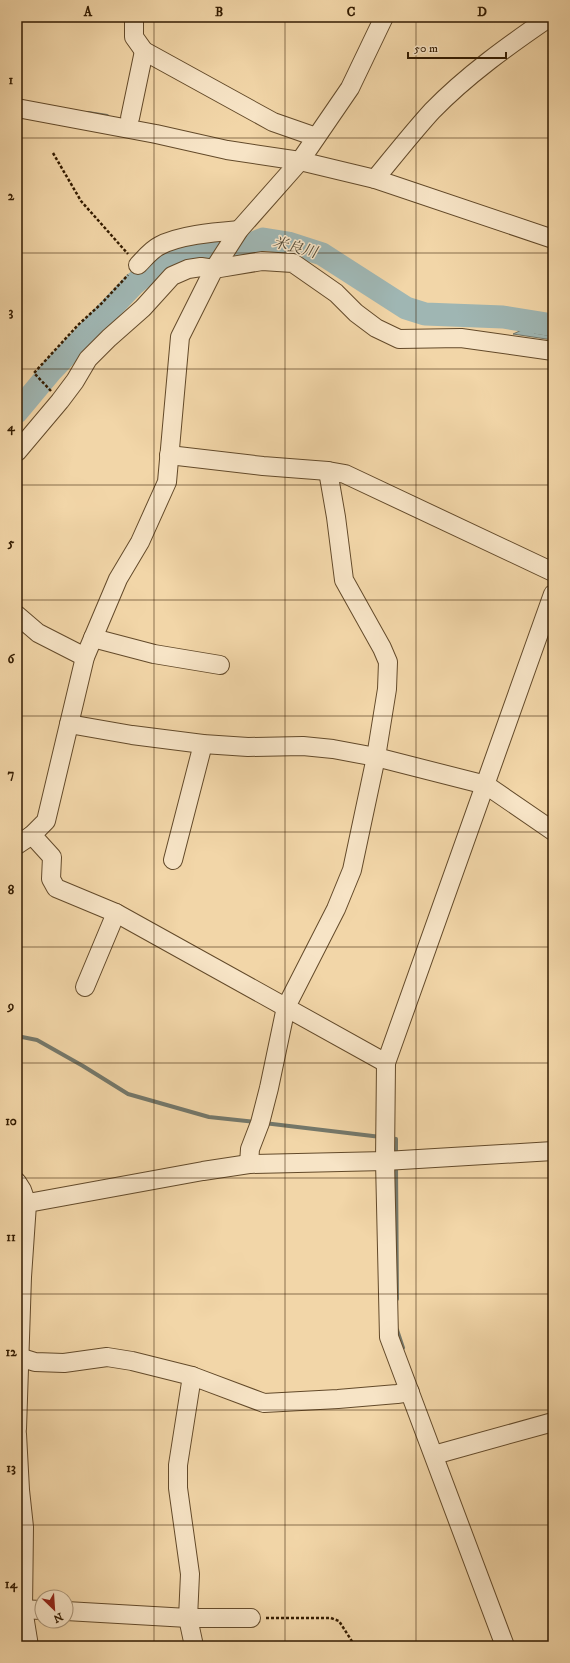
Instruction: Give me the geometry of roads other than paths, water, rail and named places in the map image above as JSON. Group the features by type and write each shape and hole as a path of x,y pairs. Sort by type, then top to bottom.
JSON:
{"street":[{"path":"134,17 134,38 144,50 273,122 316,137"},
{"path":"384,17 350,88 300,161 239,230 214,269 180,337 167,482 140,542 118,579 85,657 46,821 24,840 52,857 51,879 56,888 116,913 386,1063"},
{"path":"375,179 433,110 472,75 550,17 553,25"},
{"path":"130,118 144,50"},
{"path":"17,108 156,134 227,150 300,161 375,179 553,239"},
{"path":"138,265 158,246 197,236 239,230"},
{"path":"17,452 60,401 75,381 88,359 143,308 172,276 188,269 201,267 214,269 262,261 293,263 336,293 356,313 376,328 399,339 461,338 553,351"},
{"path":"169,455 345,474 553,572"},
{"path":"249,1164 250,1149 260,1123 268,1095 286,1007 336,909 352,870 376,757 387,689 388,662 382,648 344,580 328,471"},
{"path":"505,1646 389,1337 385,1161 386,1063 553,594"},
{"path":"17,615 38,633 85,657"},
{"path":"93,638 154,654 220,665"},
{"path":"69,724 132,735 203,744 248,747 302,746 333,748 376,757 486,785 553,831"},
{"path":"173,860 203,744"},
{"path":"85,987 116,913"},
{"path":"22,1204 249,1164 385,1161 553,1151"},
{"path":"17,1182 22,1190 17,1429"},
{"path":"19,1357 35,1362 64,1363 107,1357 145,1364 192,1376 264,1403 338,1399 410,1392"},
{"path":"192,1376 178,1465 178,1488 190,1574 188,1618 194,1646"},
{"path":"434,1455 553,1422"},
{"path":"17,1434 20,1490 24,1527 20,1609 29,1646"},
{"path":"20,1609 34,1610"},
{"path":"74,1611 188,1618 251,1618"}],"water":[{"path":"553,316 553,340 513,334"}],"waterway":[{"path":"88,113 107,116"},
{"name":"米良川","path":"17,412 52,370 134,284 166,258 204,250 232,252 263,239 288,243 322,254 406,308 425,314 503,317 553,325"},
{"path":"17,1036 37,1040 128,1094 209,1117 256,1122"},
{"path":"264,1123 381,1137"},
{"path":"389,1138 396,1139 396,1155"},
{"path":"396,1164 397,1299"},
{"path":"397,1330 403,1348"}]}
